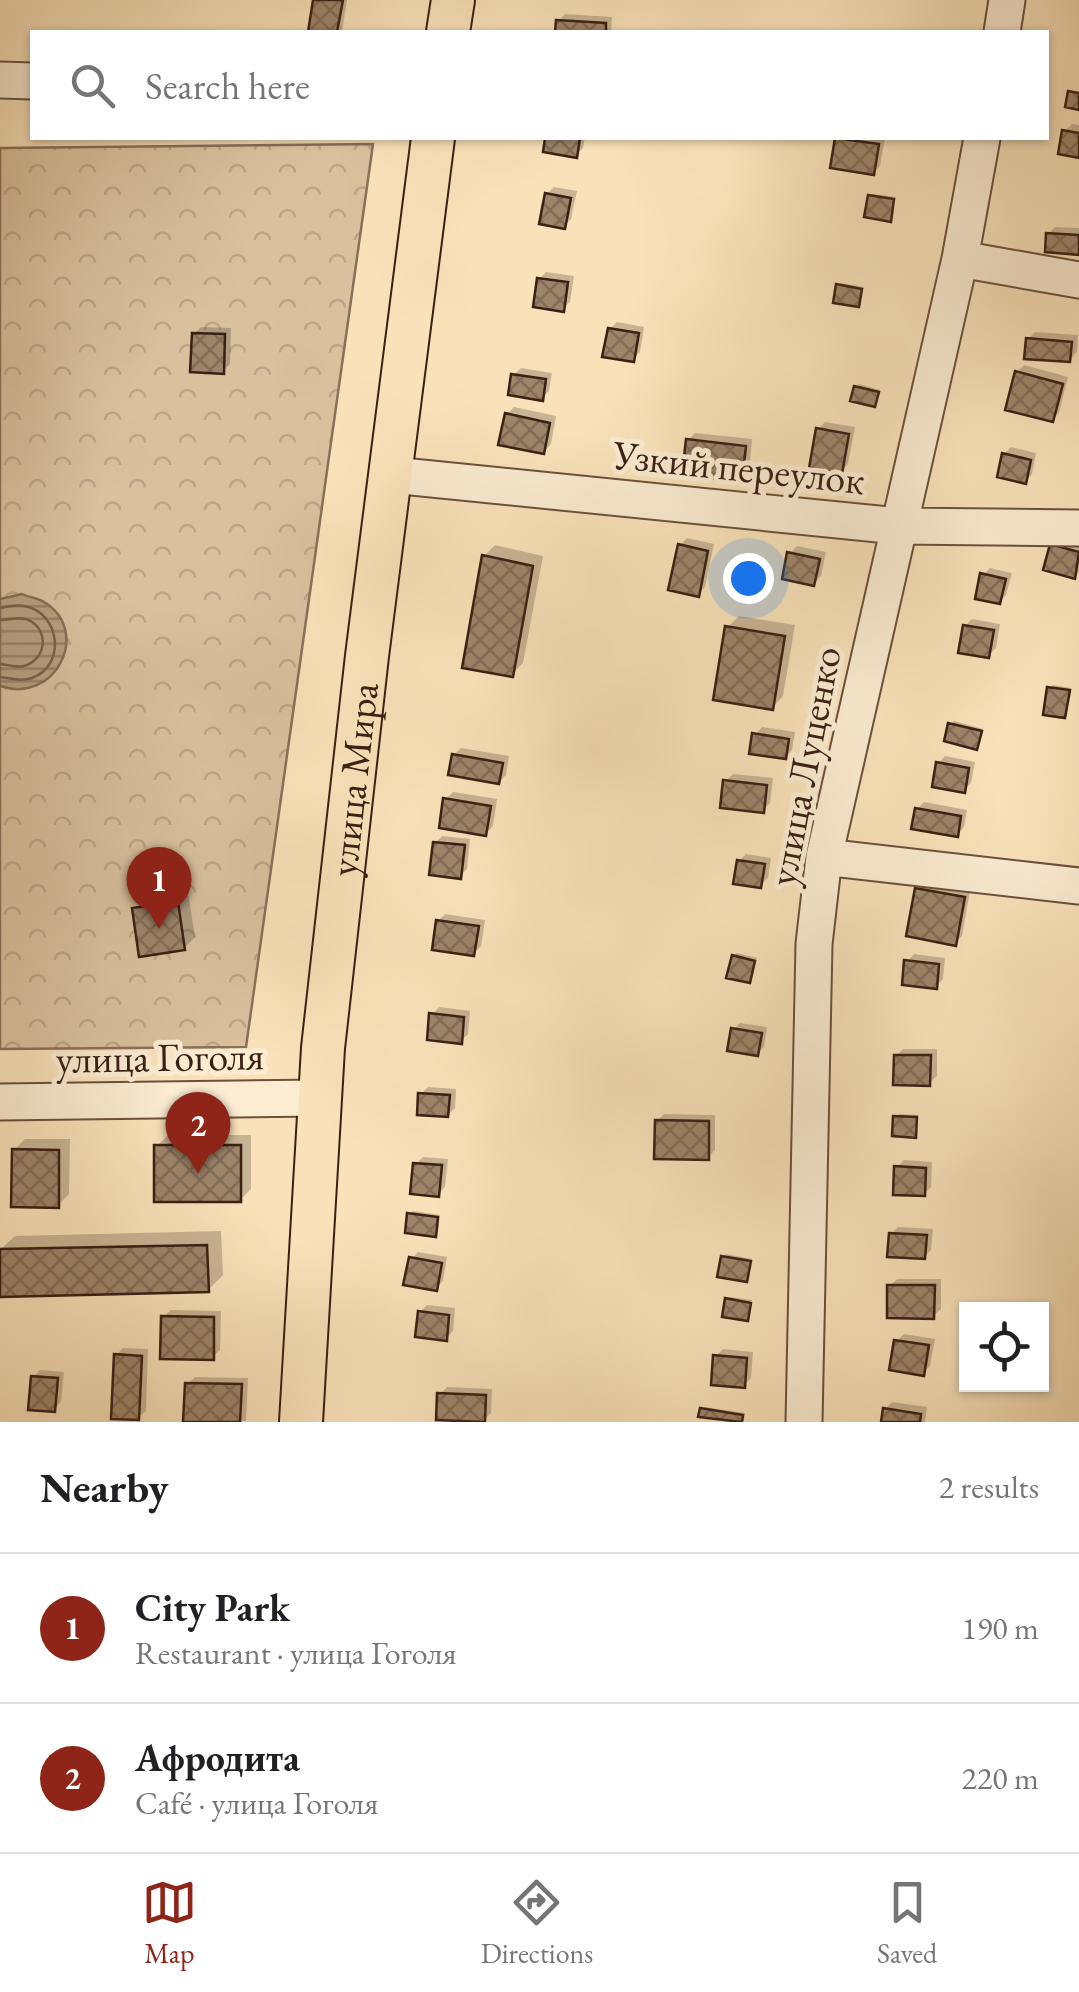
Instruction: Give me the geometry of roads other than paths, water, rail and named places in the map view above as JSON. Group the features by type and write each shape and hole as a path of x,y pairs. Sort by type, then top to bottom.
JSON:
{"main road":[{"path":"448,30 453,0"},
{"name":"улица Мира","path":"300,1422 323,1048 367,656 433,140"}],"street":[{"path":"1002,30 1008,0"},
{"path":"0,80 30,81"},
{"name":"улица Луценко","path":"804,1422 814,944 824,857 960,259 982,140"},
{"path":"960,259 1079,280"},
{"name":"Узкий переулок","path":"392,475 898,526 1079,528"},
{"path":"824,857 1079,886"},
{"name":"улица Гоголя","path":"0,1102 320,1098"}],"water":[{"path":"22,594 44,602 58,615 65,630 66,646 51,675 37,685 20,689 0,686 0,599"}],"place":[{"name":"City Park","path":"159,929"},
{"name":"Афродита","path":"198,1174"}]}
